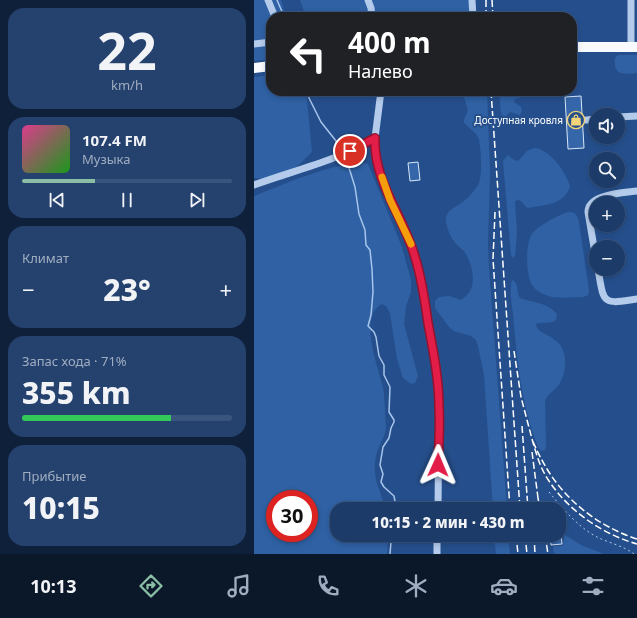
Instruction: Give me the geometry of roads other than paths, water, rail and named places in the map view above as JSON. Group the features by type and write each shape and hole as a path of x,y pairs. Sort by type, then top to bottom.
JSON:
{"main road":[{"path":"577,47 634,47"},
{"path":"254,68 266,67"}],"street":[{"path":"268,0 273,12"},
{"path":"368,0 371,12"},
{"path":"472,0 473,12"},
{"path":"631,0 634,47"},
{"path":"254,44 266,43"},
{"path":"380,96 375,138 376,158 390,200 407,233 415,257 421,282 437,374 439,407 438,502"},
{"path":"625,117 637,116"},
{"path":"254,185 331,159 375,138"},
{"path":"593,240 588,212 592,201 637,191"},
{"path":"599,276 602,292 605,299 616,302 637,298"},
{"path":"437,542 437,554"}],"waterway":[{"path":"277,0 282,12"},
{"path":"309,96 321,122 344,151"},
{"path":"345,155 355,187 359,214 365,230 366,245 370,250 373,292 371,315 368,326 374,332 376,337 379,356 384,365 384,375 390,387 389,412 394,422 389,438 383,447 380,465 383,474 381,482 384,487 394,496 395,502"},
{"path":"390,554 391,542"}],"railway":[{"path":"486,0 486,12"},
{"path":"492,0 493,12"},
{"path":"491,96 520,502"},
{"path":"495,212 493,259 510,502"},
{"path":"514,351 521,397 532,439"},
{"path":"522,426 527,502"},
{"path":"637,539 610,528 586,512 564,492 547,469 532,439 543,471 557,492 566,502 599,528 624,540 637,544"},
{"path":"532,452 538,498"},
{"path":"538,502 538,498 539,502"},
{"path":"517,542 518,554"},
{"path":"526,542 527,554"},
{"path":"534,542 535,554"},
{"path":"546,542 548,554"}],"place":[{"name":"Доступная кровля","path":"576,120"}]}
